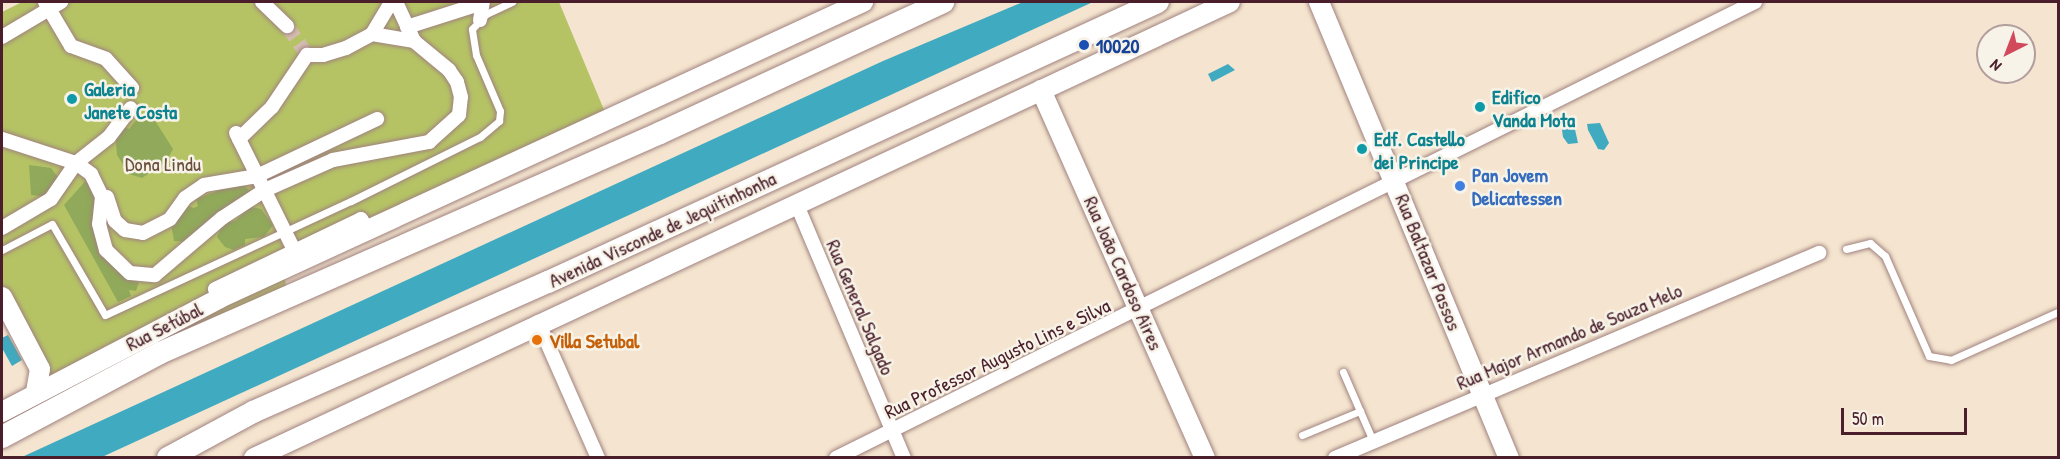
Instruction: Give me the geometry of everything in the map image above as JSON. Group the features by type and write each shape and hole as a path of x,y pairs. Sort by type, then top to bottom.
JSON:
{"main road":[{"path":"2,437 160,353 660,133 943,2"},
{"name":"Avenida Visconde de Jequitinhonha","path":"168,458 253,412 538,286 1158,2"}],"street":[{"path":"2,37 47,5 61,2"},
{"path":"262,2 287,26"},
{"path":"391,2 372,34 346,48 323,55 307,55 272,107 238,136 286,233 293,259 369,232 863,2"},
{"path":"78,161 99,184 99,224 106,250 121,268 141,277 166,270 222,218 265,190 333,160 396,146 419,145 441,135 459,114 461,97 457,82 449,69 414,41 396,2"},
{"path":"407,27 483,2 480,20"},
{"name":"Avenida Visconde de Jequitinhonha","path":"254,458 538,322 796,205 1230,2"},
{"name":"Rua Baltazar Passos","path":"1319,2 1395,179 1509,458"},
{"name":"Rua Professor Augusto Lins e Silva","path":"836,458 1755,2"},
{"path":"47,5 71,46 106,59 132,88"},
{"path":"372,34 414,41"},
{"name":"Rua João Cardoso Aires","path":"1041,90 1205,458"},
{"path":"2,228 51,199 78,161 109,137 131,108"},
{"path":"2,139 78,161 101,181 115,221 135,233 163,225 185,198 204,185 258,176 377,119"},
{"name":"Rua General Salgado","path":"796,205 904,458"},
{"name":"Rua Major Armando de Souza Melo","path":"1335,458 1482,392 1820,253"},
{"name":"Rua Setúbal","path":"2,412 58,379 293,259"},
{"path":"2,297 40,369 58,379"},
{"path":"538,322 598,458"},
{"path":"36,391 40,369"}],"lane":[{"path":"2,250 52,224 105,315 286,233 494,127 500,111 472,41 472,29 480,20 512,2"},
{"path":"1846,249 1870,243 1885,256 1929,356 1951,360 2058,312"},
{"path":"1342,372 1373,441"},
{"path":"1302,435 1360,411"}],"green space":[{"name":"Dona Lindu","path":"22,2 559,2 607,117 285,277 286,288 59,410 2,307 2,12"},
{"path":"141,114 152,116 173,149 166,162 142,178 129,174 117,155 116,143 116,136 124,127 129,129"},
{"path":"29,165 51,168 59,179 48,197 31,195"},
{"path":"89,177 97,195 96,211 123,275 139,282 136,291 129,290 131,296 118,302 64,205"},
{"path":"236,184 245,186 253,194 211,223 206,222 189,242 174,241 171,224 185,205 194,208 198,206 196,199"},
{"path":"251,207 261,209 273,225 264,237 245,239 245,245 234,250 225,247 217,237 223,223 235,221"}],"water":[{"path":"1023,2 1093,2 102,457 22,457 883,61"},
{"path":"1228,64 1235,70 1212,82 1208,74"},
{"path":"1566,121 1574,125 1578,143 1568,144 1563,137 1561,123"},
{"path":"1600,123 1609,143 1604,150 1598,149 1587,124"},
{"path":"8,335 22,360 12,366 2,348 2,338"}],"tunnel":[{"path":"287,26 307,55"}],"place":[{"name":"10020","path":"1084,45"},
{"name":"Galeria Janete Costa","path":"72,99"},
{"name":"Edifíco Vanda Mota","path":"1480,107"},
{"name":"Edf. Castello dei Principe","path":"1362,149"},
{"name":"Pan Jovem Delicatessen","path":"1460,186"},
{"name":"Villa Setubal","path":"537,340"}]}
